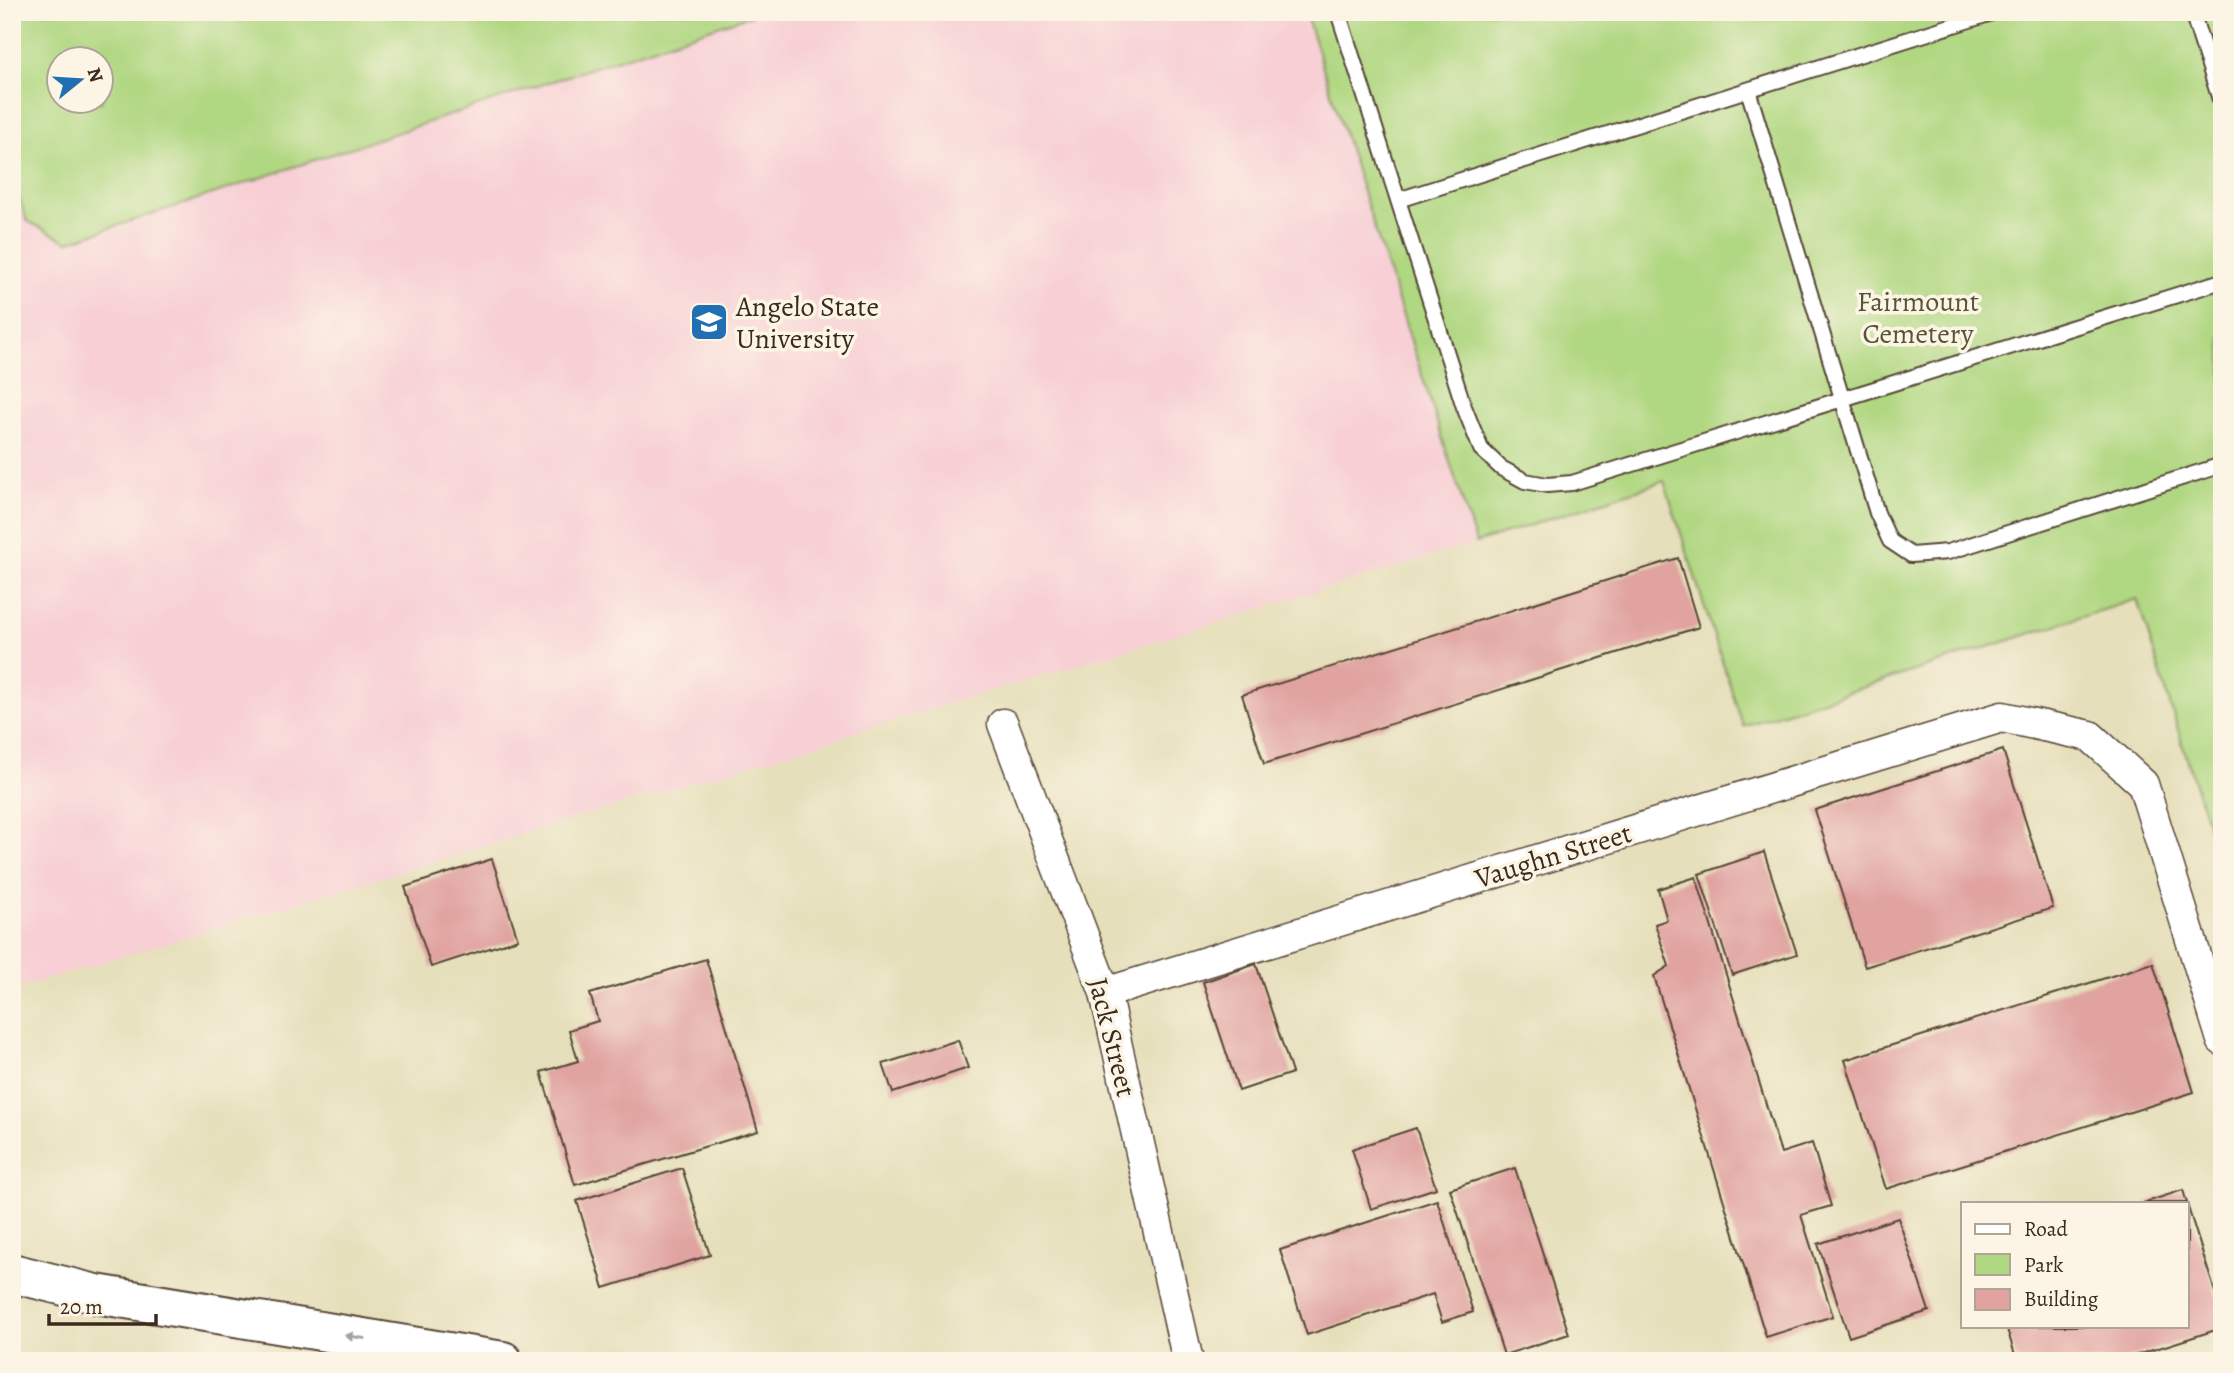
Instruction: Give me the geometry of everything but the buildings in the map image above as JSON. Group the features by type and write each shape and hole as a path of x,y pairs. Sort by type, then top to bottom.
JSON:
{"street":[{"name":"Vaughn Street","path":"1105,993 2002,717 2090,736 2143,784 2222,1040"},
{"name":"Jack Street","path":"1003,724 1105,993 1188,1361"},
{"path":"12,1273 96,1294 503,1361"}],"lane":[{"path":"1338,12 1464,407 1481,449 1501,468 1525,481 1547,485 1572,483 2222,281"},
{"path":"1398,200 1995,12"},
{"path":"2192,12 2222,106"},
{"path":"1748,90 1877,513 1891,541 1910,555 1948,552 2222,465"}],"shaded area":[{"name":"Angelo State University","path":"12,12 1305,12 1476,543 12,990"}],"green space":[{"path":"12,12 760,12 68,242 27,221 12,175"},
{"name":"Fairmount Cemetery","path":"1305,12 2222,12 2222,870 2137,599 1743,726 1664,481 1476,543"}],"place":[{"name":"Angelo State University","path":"709,322"}]}
